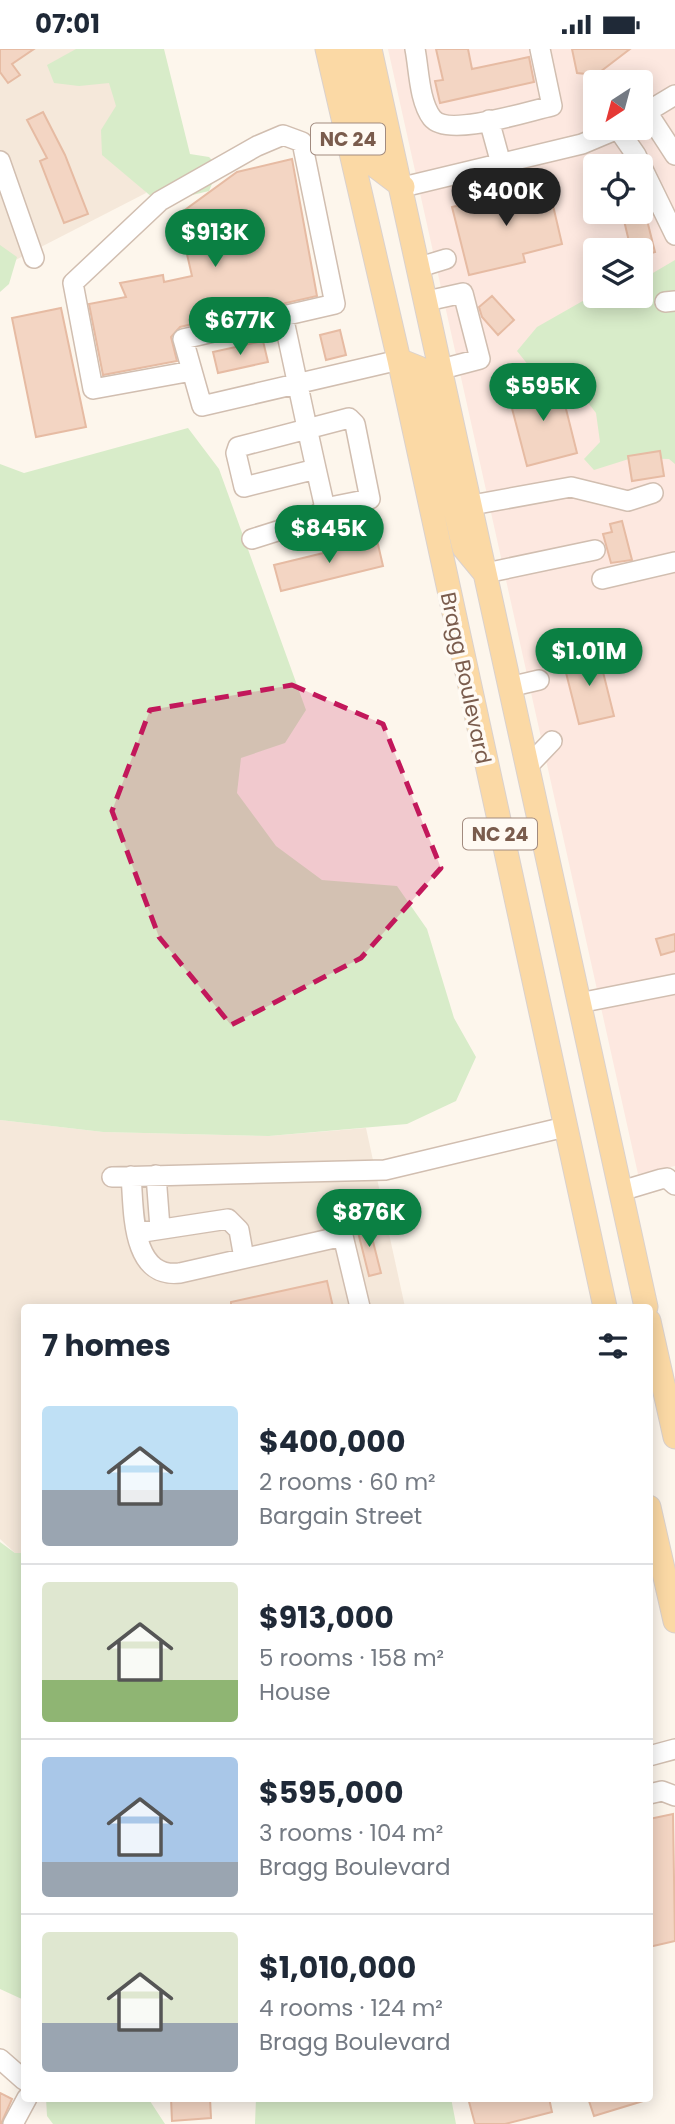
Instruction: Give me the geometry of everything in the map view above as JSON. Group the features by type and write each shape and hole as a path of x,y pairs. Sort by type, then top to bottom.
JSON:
{"main road":[{"name":"Bragg Boulevard","path":"327,49 604,1304"},
{"path":"347,49 374,165 403,187"},
{"name":"Bragg Boulevard","path":"370,49 403,187 509,687 645,1304"},
{"path":"398,361 419,368 426,384 464,548 486,573"},
{"path":"653,1339 675,1437"},
{"path":"653,1530 675,1621"}],"street":[{"path":"415,49 426,106 432,118 451,127 552,106 540,49"},
{"path":"653,108 675,95"},
{"path":"489,120 504,173"},
{"path":"653,126 675,155"},
{"path":"192,371 93,389 73,282 160,201 257,146 283,135 302,142 335,304 183,339 202,406 398,361"},
{"path":"403,187 504,173 595,140"},
{"path":"627,140 675,235"},
{"path":"0,161 34,258"},
{"path":"420,267 446,259"},
{"path":"427,301 463,293 480,359 442,369"},
{"path":"283,316 305,429 325,508"},
{"path":"251,539 309,521 325,508 370,499 355,424 349,418 239,447 236,453 244,487 316,469"},
{"path":"471,505 571,487 628,501 653,493"},
{"path":"486,573 595,550"},
{"path":"602,579 675,562"},
{"path":"509,687 539,680"},
{"path":"527,767 552,741"},
{"path":"579,1003 675,984"},
{"path":"359,1304 344,1236 171,1274 148,1261 138,1244 121,1176 385,1170 565,1127"},
{"path":"156,1175 160,1228"},
{"path":"621,1191 672,1177"},
{"path":"137,1233 228,1219 239,1230 244,1258"},
{"path":"653,1755 675,1749"},
{"path":"653,1793 662,1791 675,1796"},
{"path":"0,2059 21,2077"},
{"path":"13,2124 25,2102"}],"highlighted area":[{"path":"292,685 383,724 441,868 361,958 231,1025 159,937 112,811 150,710"}],"shaded area":[{"path":"0,49 114,49 146,193 0,268"},
{"path":"388,49 675,49 675,1166 638,1174"},
{"path":"0,1120 103,1132 269,1136 366,1128 404,1304 21,1304 21,1553 15,1553 0,1539"}],"green space":[{"path":"76,49 164,49 190,154 209,157 219,167 209,191 159,203 102,155 101,130 116,106 109,83 79,86 54,83 47,65"},
{"path":"0,245 17,257 9,284 0,292"},
{"path":"675,260 675,464 669,459 632,458 594,470 584,459 600,442 596,413 572,382 533,371 517,351 537,327 583,301 583,308 653,308 653,273"},
{"path":"188,428 219,469 306,710 285,743 241,758 237,793 276,846 322,880 397,886 427,929 454,1018 476,1057 456,1101 407,1124 269,1136 103,1132 0,1120 0,464 24,473"},
{"path":"0,1542 15,1553 21,1553 21,1999 0,1989"},
{"path":"46,2102 151,2102 165,2124 53,2124 47,2116"},
{"path":"256,2102 452,2102 456,2124 255,2124"}],"building":[{"path":"0,49 34,49 12,64 20,75 8,83 0,72"},
{"path":"436,49 468,49 472,69 529,57 534,82 440,103 435,81 443,80"},
{"path":"572,49 630,49 603,70 583,70 583,74 577,73"},
{"path":"43,112 65,155 88,214 64,223 40,161 47,158 27,120"},
{"path":"292,159 317,296 180,327 171,337 177,361 103,375 89,304 126,297 120,283 163,275 164,282 192,276 178,215 237,172"},
{"path":"548,184 562,244 523,254 525,262 469,275 452,207"},
{"path":"625,224 648,224 652,238 628,238"},
{"path":"492,296 514,320 498,335 482,317 479,307"},
{"path":"61,308 86,427 36,437 12,318"},
{"path":"340,330 346,355 326,360 320,335"},
{"path":"263,341 268,362 218,373 213,352"},
{"path":"559,381 577,453 527,466 508,393"},
{"path":"660,451 664,476 632,481 628,456"},
{"path":"622,521 632,560 611,563 603,534 612,532 610,524"},
{"path":"377,540 383,566 281,591 274,565"},
{"path":"598,652 614,716 579,724 563,661"},
{"path":"675,934 675,951 661,955 656,939"},
{"path":"368,1222 381,1273 369,1276 356,1224"},
{"path":"327,1281 332,1304 231,1304"},
{"path":"673,1814 675,1941 653,1946 653,1818"},
{"path":"0,2093 12,2099 1,2124 0,2124"},
{"path":"171,2102 210,2102 211,2118 172,2121"},
{"path":"469,2102 550,2102 552,2112 505,2124 475,2124"},
{"path":"589,2102 640,2102 594,2116"}]}
